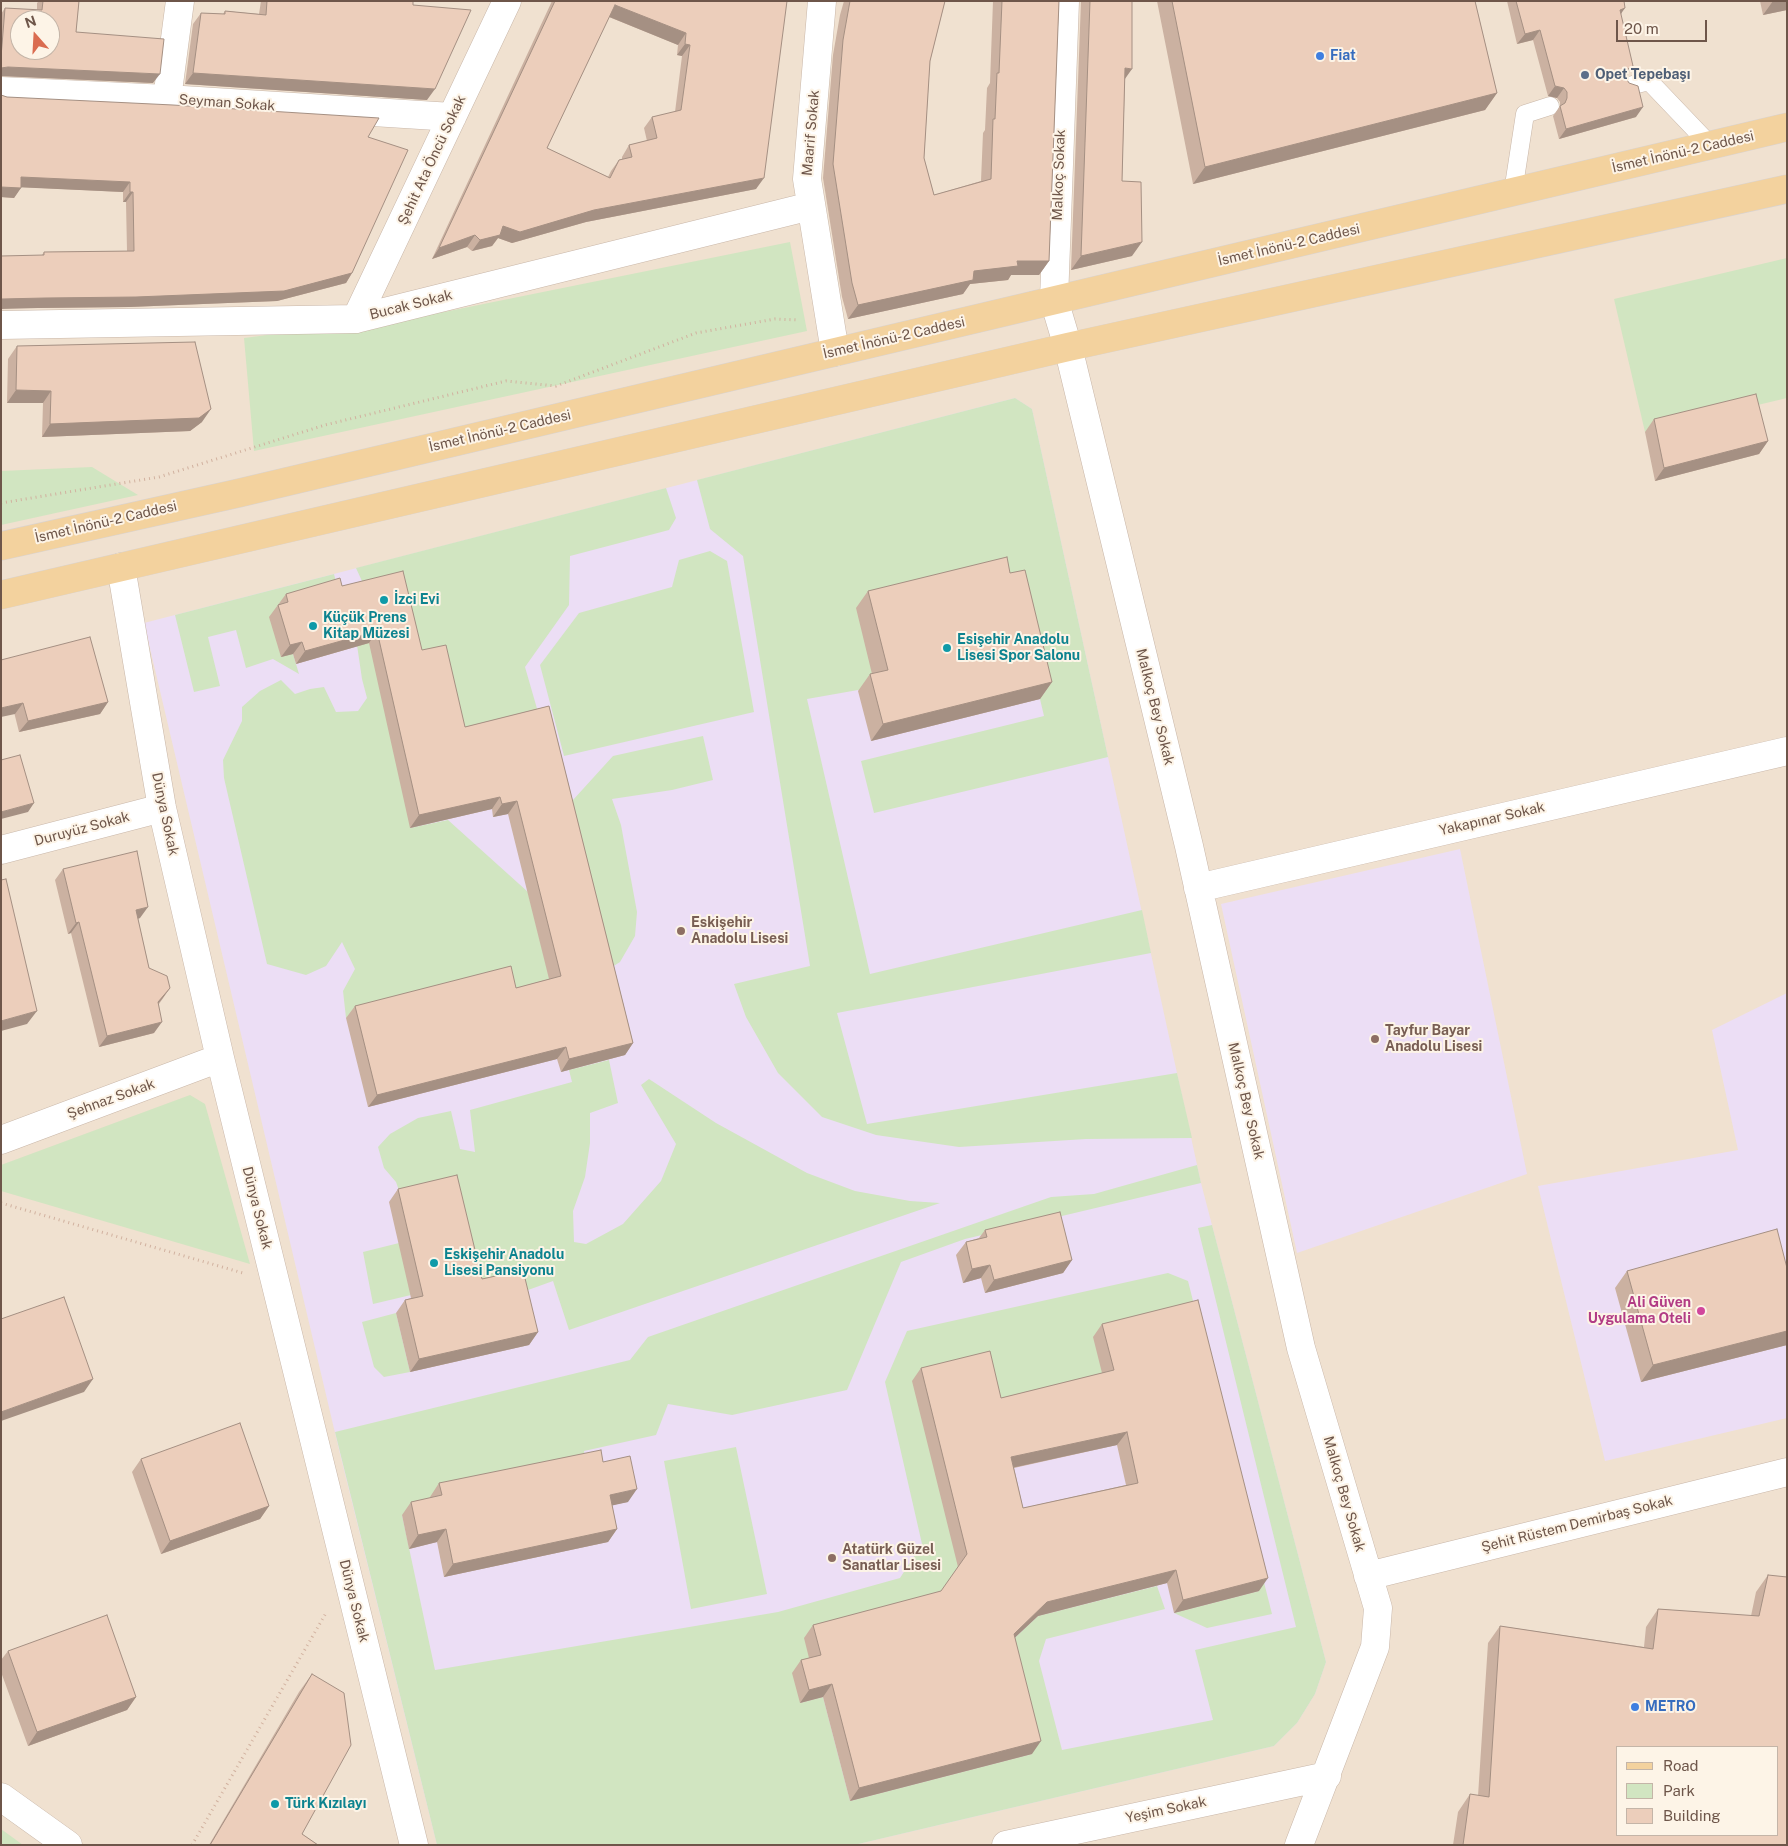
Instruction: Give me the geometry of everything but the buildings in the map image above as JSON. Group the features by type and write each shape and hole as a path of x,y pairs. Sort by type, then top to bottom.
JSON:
{"main road":[{"name":"İsmet İnönü-2 Caddesi","path":"1,546 239,493 1787,128"},
{"path":"1,595 1068,347 1787,189"}],"street":[{"path":"167,99 180,1"},
{"name":"Şehit Ata Öncü Sokak","path":"356,319 507,1"},
{"name":"Maarif Sokak","path":"822,1 806,179 835,352"},
{"name":"Malkoç Sokak","path":"1065,1 1054,300 1068,347"},
{"name":"Seyman Sokak","path":"1,91 167,99 452,117"},
{"name":"Bucak Sokak","path":"1,325 356,319 811,206"},
{"name":"Malkoç Bey Sokak","path":"1068,347 1198,888 1302,1348 1378,1608 1375,1647 1299,1845"},
{"name":"Dünya Sokak","path":"121,567 162,808 220,1058 414,1845"},
{"name":"Yakapınar Sokak","path":"1198,888 1787,751"},
{"name":"Duruyüz Sokak","path":"1,850 162,808"},
{"name":"Şehnaz Sokak","path":"1,1140 220,1058"},
{"name":"Şehit Rüstem Demirbaş Sokak","path":"1368,1576 1787,1472"},
{"name":"Yeşim Sokak","path":"1006,1845 1326,1776"},
{"path":"1,1797 68,1845"}],"lane":[{"path":"1629,86 1649,81 1710,145"},
{"path":"1513,192 1525,114 1550,106"}],"path":[{"path":"1,503 159,477 325,425 506,381 556,386 696,333 775,319 829,321"},
{"path":"1,1203 275,1283"},
{"path":"192,1845 348,1575"}],"shaded area":[{"path":"1,1 1787,1 1787,1845 1,1845"},
{"name":"Eskişehir Anadolu Lisesi","path":"1015,398 1032,409 1201,1183 1326,1662 1315,1694 1297,1723 1274,1746 854,1845 437,1845 340,1454 144,623"},
{"name":"Tayfur Bayar Anadolu Lisesi","path":"1460,849 1527,1174 1297,1253 1221,904"},
{"path":"1787,993 1787,1418 1605,1461 1538,1186 1738,1150 1712,1030"}],"green space":[{"path":"790,242 807,331 254,451 244,338 444,312"},
{"path":"1787,258 1787,398 1645,432 1614,299"},
{"path":"1015,398 1032,409 1108,757 874,813 861,761 1044,716 1040,699 875,687 807,699 870,974 1142,910 1151,953 837,1013 867,1124 1177,1073 1192,1138 1086,1139 959,1147 876,1135 822,1117 778,1073 746,1017 734,984 810,966 743,556 710,529 697,480"},
{"path":"92,467 138,495 1,525 1,471"},
{"path":"666,488 676,518 669,530 570,556 569,605 525,667 540,719 410,828 448,820 528,892 552,989 507,1001 502,979 346,1018 343,991 355,969 342,942 326,966 306,975 267,964 224,778 223,760 242,721 242,707 260,691 281,680 295,694 324,687 336,712 358,711 367,698 357,645 366,590 356,568"},
{"path":"710,551 727,561 754,712 564,756 540,665 579,613 672,587 679,560"},
{"path":"334,574 338,590 293,654 299,674 273,659 246,668 236,630 208,637 220,686 194,692 175,615"},
{"path":"703,736 713,780 672,790 612,799 621,825 637,912 635,936 620,962 604,972 563,811 613,756"},
{"path":"609,1060 618,1103 590,1113 590,1143 585,1177 573,1211 574,1242 586,1244 623,1224 661,1181 676,1144 641,1085 649,1079 716,1123 807,1173 855,1191 910,1201 940,1203 569,1330 553,1281 517,1294 473,1292 402,1199 396,1182 384,1168 378,1147 390,1134 418,1118 451,1111 460,1149 475,1152 470,1110 572,1082 569,1070"},
{"path":"190,1095 205,1104 250,1264 1,1191 1,1165"},
{"path":"1197,1165 1201,1183 965,1239 901,1262 847,1390 732,1415 668,1404 656,1435 584,1451 586,1464 430,1497 433,1509 402,1515 435,1670 778,1612 900,1578 922,1544 885,1382 907,1331 1168,1273 1188,1281 1272,1614 1207,1628 1174,1613 1259,1591 1105,1383 992,1411 958,1567 932,1605 812,1668 800,1703 823,1697 850,1801 1032,1754 1005,1647 1038,1616 1157,1586 1165,1609 1046,1639 1039,1661 1062,1750 1213,1720 1195,1650 1296,1627 1198,1228 1212,1225 1326,1662 1315,1694 1297,1723 1274,1746 854,1845 437,1845 335,1432 630,1360 648,1337 1051,1197 1094,1194"},
{"path":"399,1243 411,1295 373,1304 363,1252"},
{"path":"396,1313 410,1372 384,1377 374,1367 362,1322"},
{"path":"736,1447 767,1594 691,1609 664,1461"},
{"path":"1,1829 23,1845 1,1845"}],"place":[{"name":"Fiat","path":"1320,56"},
{"name":"Opet Tepebaşı","path":"1585,75"},
{"name":"İzci Evi","path":"384,600"},
{"name":"Küçük Prens Kitap Müzesi","path":"313,626"},
{"name":"Esişehir Anadolu Lisesi Spor Salonu","path":"947,648"},
{"name":"Eskişehir Anadolu Lisesi","path":"681,931"},
{"name":"Tayfur Bayar Anadolu Lisesi","path":"1375,1039"},
{"name":"Eskişehir Anadolu Lisesi Pansiyonu","path":"434,1263"},
{"name":"Ali Güven Uygulama Oteli","path":"1701,1311"},
{"name":"Atatürk Güzel Sanatlar Lisesi","path":"832,1558"},
{"name":"METRO","path":"1635,1707"},
{"name":"Türk Kızılayı","path":"275,1804"}]}
